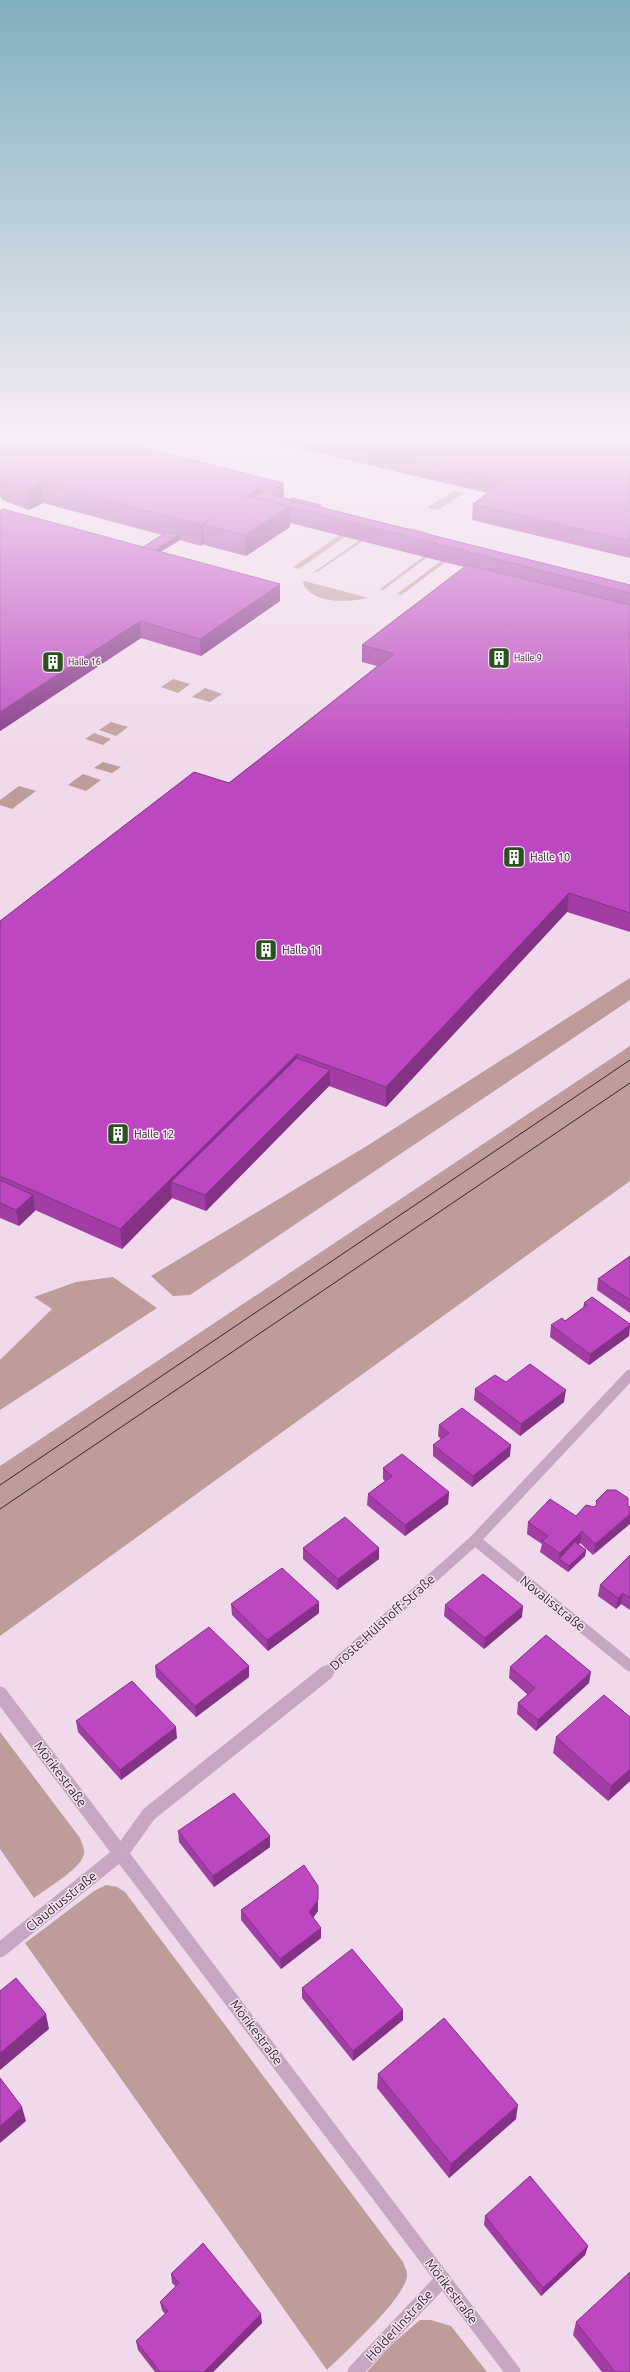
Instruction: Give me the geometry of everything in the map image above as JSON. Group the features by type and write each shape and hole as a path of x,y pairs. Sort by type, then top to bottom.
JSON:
{"street":[{"name":"Droste-Hülshoff-Straße","path":"122,1853 149,1814 317,1680 475,1540 630,1375"},
{"name":"Novalisstraße","path":"475,1540 630,1666"},
{"name":"Mörikestraße","path":"0,1694 122,1853 513,2372"},
{"name":"Claudiusstraße","path":"0,1950 122,1853"},
{"name":"Hölderlinstraße","path":"355,2372 443,2279"}],"shaded area":[{"path":"323,547 331,547 299,569 293,567"},
{"path":"350,547 355,547 317,572 314,572"},
{"path":"415,547 436,547 436,551 383,590 380,589 431,551"},
{"path":"449,555 454,556 401,595 397,594"},
{"path":"304,581 369,598 342,601 324,599 308,591 303,584"},
{"path":"173,679 190,684 178,693 161,687"},
{"path":"205,688 222,694 210,702 192,697"},
{"path":"111,722 128,727 116,736 99,730"},
{"path":"94,733 111,739 103,745 85,739"},
{"path":"103,762 121,767 112,773 94,768"},
{"path":"83,774 101,780 86,791 68,785"},
{"path":"19,786 36,791 12,809 0,805 0,800"},
{"path":"630,978 630,1000 190,1295 173,1296 151,1276 370,1144"},
{"path":"630,1046 630,1181 0,1636 0,1466"},
{"path":"113,1277 157,1308 0,1410 0,1360 52,1309 34,1297 76,1282"},
{"path":"0,1732 80,1838 84,1849 83,1857 75,1868 34,1898 0,1849"},
{"path":"106,1885 117,1887 125,1892 403,2262 407,2274 405,2283 398,2296 374,2324 327,2370 25,1943 94,1891"},
{"path":"420,2320 431,2320 451,2326 487,2372 367,2372 392,2344"}],"building":[{"path":"0,547 142,547 280,584 200,639 140,621 0,712"},
{"path":"143,547 160,547 155,550"},
{"path":"448,547 478,547 630,585 630,593"},
{"path":"467,565 630,605 630,913 569,893 386,1087 297,1054 120,1229 0,1176 0,921 194,772 229,783 394,654 362,645"},
{"path":"297,1058 330,1070 205,1195 171,1182"},
{"path":"0,1180 33,1195 16,1210 0,1203"},
{"path":"630,1256 630,1300 598,1279"},
{"path":"592,1297 630,1325 590,1354 551,1325 562,1318 565,1321 587,1305 584,1303"},
{"path":"530,1364 566,1390 521,1424 475,1389 495,1375 506,1382"},
{"path":"462,1408 511,1445 473,1476 433,1445 449,1433 439,1425"},
{"path":"402,1454 449,1492 405,1525 368,1494 392,1476 383,1468"},
{"path":"607,1490 616,1490 628,1498 630,1514 595,1544 582,1531 560,1553 542,1541 548,1536 528,1522 550,1499 576,1516 586,1505 594,1507 597,1504 596,1501"},
{"path":"345,1517 379,1548 338,1579 303,1548"},
{"path":"575,1542 586,1550 569,1566 559,1559"},
{"path":"630,1555 630,1598 623,1593 618,1598 600,1585"},
{"path":"282,1568 319,1602 267,1640 231,1604"},
{"path":"483,1574 523,1606 485,1638 445,1605"},
{"path":"209,1627 249,1666 195,1706 155,1666"},
{"path":"546,1635 591,1672 538,1720 518,1703 535,1688 510,1667"},
{"path":"132,1681 176,1727 120,1770 76,1721"},
{"path":"604,1695 630,1717 630,1769 611,1786 556,1737"},
{"path":"234,1793 270,1836 213,1876 178,1831"},
{"path":"304,1865 318,1886 318,1900 309,1912 321,1928 280,1959 241,1910"},
{"path":"352,1949 403,2010 353,2051 302,1988"},
{"path":"16,1978 46,2014 0,2053 0,1991"},
{"path":"444,2018 518,2105 451,2164 378,2074"},
{"path":"0,2078 22,2107 0,2126"},
{"path":"530,2176 588,2246 543,2288 485,2216"},
{"path":"203,2243 261,2314 204,2372 160,2372 136,2341 168,2311 160,2302 179,2283 171,2274"},
{"path":"630,2272 630,2372 615,2372 576,2322"}],"tram line":[{"path":"0,1485 630,1060"},
{"path":"0,1509 630,1083"}],"place":[{"name":"Halle 9","path":"499,658"},
{"name":"Halle 16","path":"53,662"},
{"name":"Halle 10","path":"514,857"},
{"name":"Halle 11","path":"266,950"},
{"name":"Halle 12","path":"118,1134"}]}
